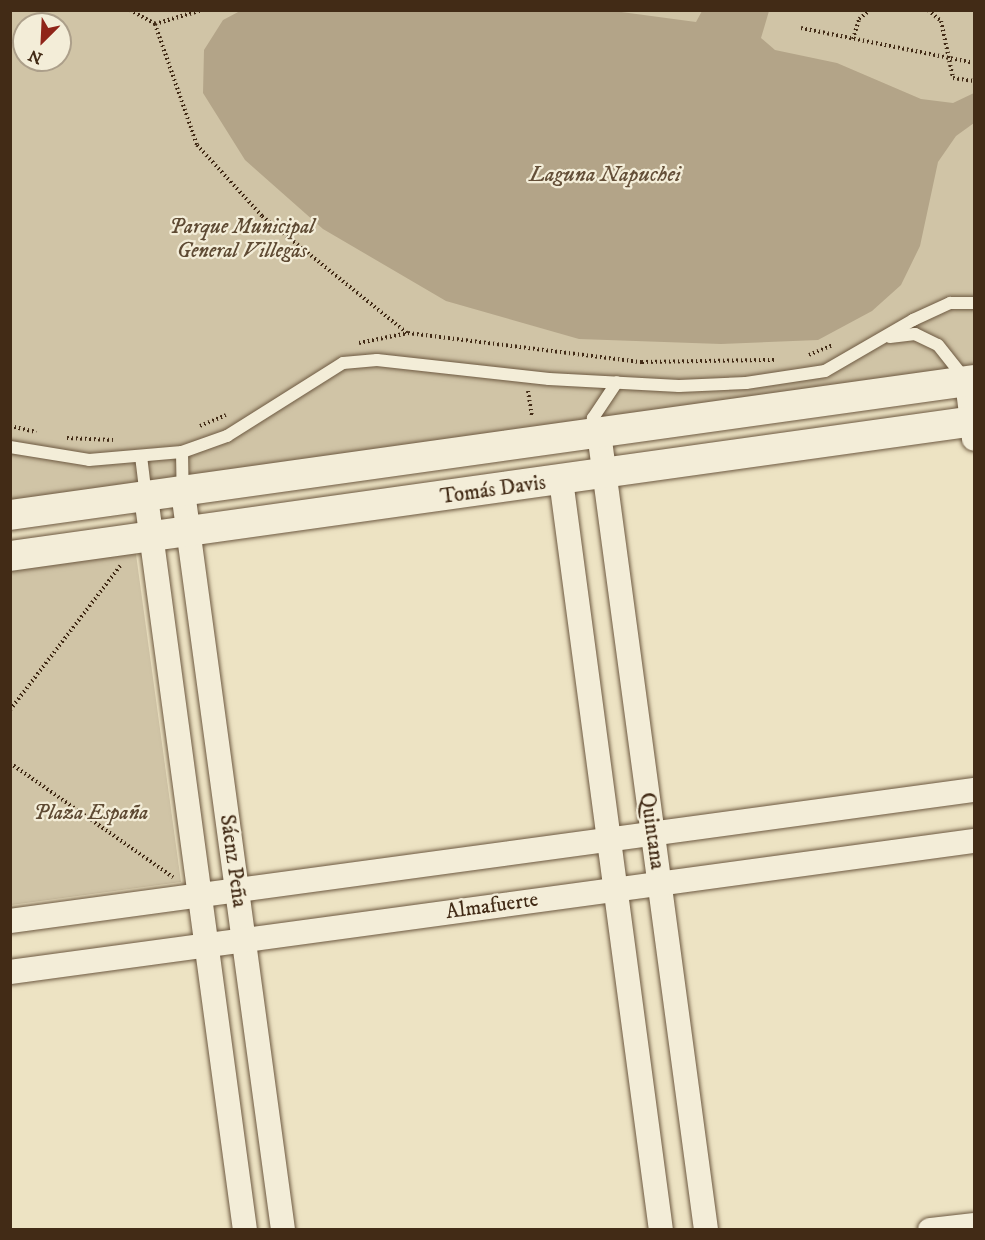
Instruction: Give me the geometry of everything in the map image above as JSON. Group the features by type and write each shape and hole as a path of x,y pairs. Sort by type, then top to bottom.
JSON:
{"street":[{"path":"971,381 974,427"},
{"name":"Tomás Davis","path":"10,515 971,381"},
{"name":"Tomás Davis","path":"10,556 604,474 974,427"},
{"name":"Quintana","path":"599,433 706,1230"},
{"name":"Quintana","path":"561,480 662,1230"},
{"name":"Sáenz Peña","path":"183,492 283,1230"},
{"name":"Sáenz Peña","path":"146,497 190,889 206,945 245,1230"},
{"path":"10,921 190,889 237,890 975,790"},
{"name":"Almafuerte","path":"10,972 975,841"},
{"path":"930,1230 975,1225"}],"lane":[{"path":"10,447 89,460 182,452 227,436 343,363 377,360 617,382 746,382 825,371 950,303 975,303"},
{"path":"886,337 915,334 938,345 971,381"},
{"path":"599,433 593,418 617,382"},
{"path":"182,452 183,492"},
{"path":"141,456 146,497"}],"path":[{"path":"130,10 155,24 197,145 262,216 408,333"},
{"path":"155,24 202,10"},
{"path":"853,40 859,19 870,10"},
{"path":"928,10 941,21 953,78 975,81"},
{"path":"801,28 975,63"},
{"path":"526,375 535,442"},
{"path":"10,710 128,556"},
{"path":"10,763 190,889"}],"green space":[{"name":"Parque Municipal General Villegas","path":"10,11 974,11 974,368 11,502"},
{"name":"Plaza España","path":"135,547 181,882 11,905 10,563"}],"water":[{"name":"Laguna Napuchei","path":"240,11 614,11 696,22 702,11 769,11 761,38 775,50 837,63 921,99 953,103 974,93 974,123 956,136 938,162 920,246 901,285 872,311 818,340 721,344 579,339 446,301 323,229 245,160 203,93 204,50 223,20"}]}
